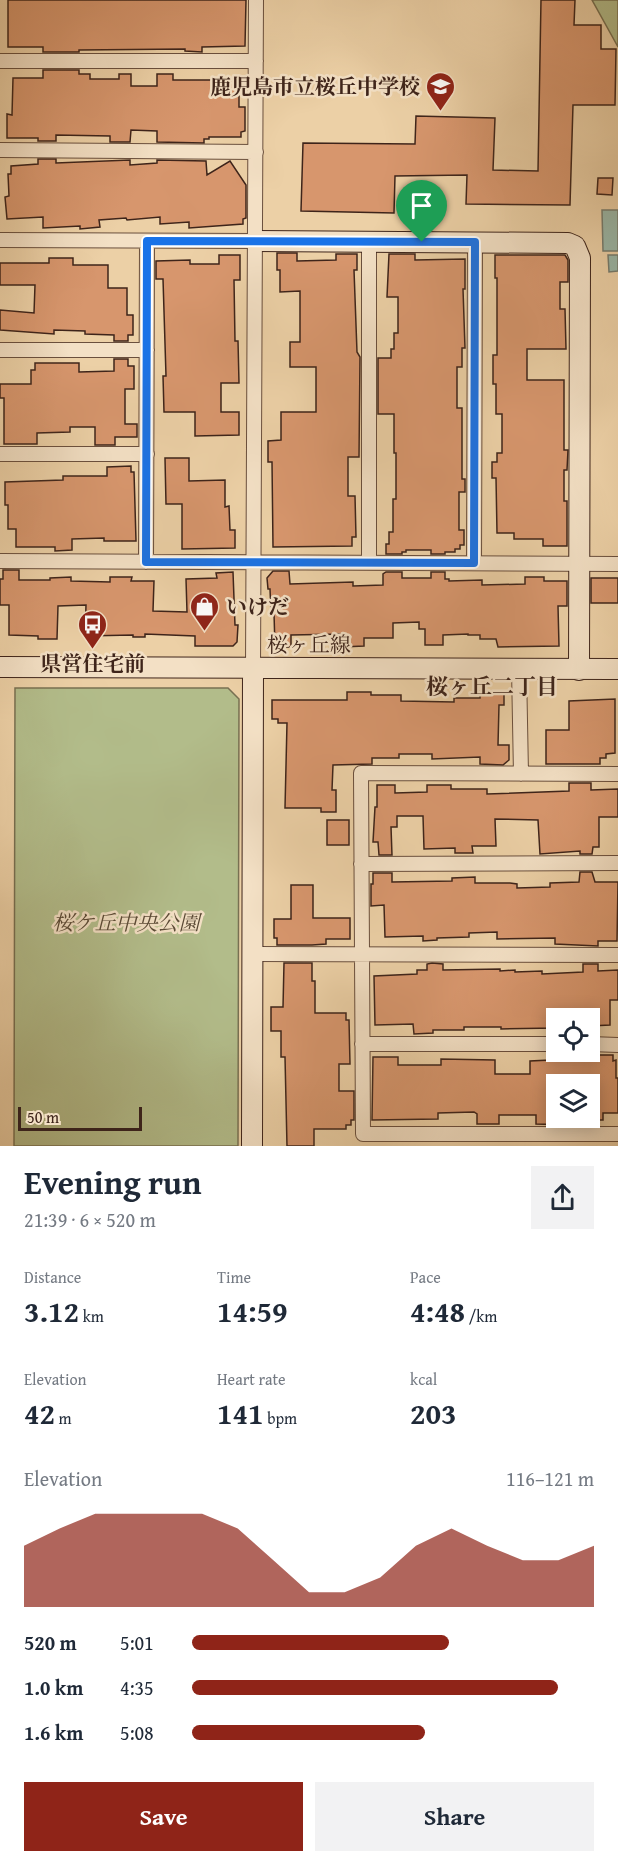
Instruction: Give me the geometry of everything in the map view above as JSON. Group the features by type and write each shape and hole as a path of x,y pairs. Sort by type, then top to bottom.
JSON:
{"street":[{"path":"252,1146 256,0"},
{"path":"0,61 256,61"},
{"path":"0,150 256,152"},
{"path":"0,240 475,242 568,243 576,246 579,251 579,670"},
{"path":"146,562 147,241"},
{"path":"369,242 369,562"},
{"path":"474,563 475,242"},
{"path":"0,350 147,350"},
{"path":"0,454 147,454"},
{"path":"0,561 618,564"},
{"name":"桜ヶ丘線","path":"0,667 618,669"},
{"path":"519,669 520,774"},
{"path":"618,774 361,773 363,1134 519,1140 618,1134"},
{"path":"361,864 618,862"},
{"path":"253,954 618,955"},
{"path":"362,1044 546,1044"},
{"path":"600,1044 618,1045"}],"green space":[{"path":"592,0 618,0 618,47"},
{"name":"桜ケ丘中央公園","path":"15,688 228,688 239,699 238,1146 14,1146"}],"shaded area":[{"path":"602,210 618,210 618,251 603,251"},
{"path":"608,255 618,255 618,271 609,272"}],"building":[{"path":"8,0 246,0 245,46 202,47 202,52 185,51 185,49 43,52 43,47 8,47"},
{"path":"541,0 575,0 574,25 601,25 601,49 616,49 615,105 573,105 570,205 466,204 467,175 395,176 394,213 301,211 303,143 415,144 416,116 495,118 493,170 538,171"},
{"path":"43,70 79,70 79,74 90,74 90,79 119,79 119,74 131,74 131,86 157,86 157,74 173,74 173,80 239,80 239,107 245,107 245,131 241,132 241,137 209,137 209,139 204,139 204,143 157,142 157,131 131,130 130,142 110,142 110,136 56,135 56,141 38,141 38,138 7,138 7,114 12,115 13,78 43,78"},
{"path":"38,159 56,159 56,163 130,160 130,165 157,163 157,160 206,161 207,175 230,161 246,185 246,218 243,219 243,224 189,228 189,222 160,224 160,217 127,220 126,218 99,220 100,227 80,229 80,226 43,228 43,217 7,219 5,197 9,196 8,174 11,174 11,166 38,164"},
{"path":"598,178 613,178 612,195 597,194"},
{"path":"277,253 297,253 297,261 336,260 336,254 357,254 357,270 354,270 357,352 360,357 359,457 348,457 348,496 355,496 356,537 352,537 352,546 273,547 272,462 268,462 268,441 281,440 281,412 316,412 316,367 290,367 290,342 300,342 300,291 280,292"},
{"path":"389,254 415,254 415,260 465,259 465,289 463,289 465,348 462,348 462,367 457,367 457,408 462,408 462,479 465,479 465,492 459,492 459,530 464,530 464,545 460,545 460,549 455,549 455,552 431,554 431,550 406,550 402,554 386,554 389,532 393,532 396,453 394,453 394,414 378,414 378,358 391,358 391,349 394,349 394,333 398,333 398,297 387,297"},
{"path":"219,255 240,255 240,280 234,280 235,341 238,341 239,383 221,383 221,412 239,412 239,435 195,436 195,412 164,412 163,376 166,376 163,279 156,279 156,261 190,260 190,264 219,264"},
{"path":"495,255 565,255 568,260 568,282 560,282 560,309 565,309 566,349 527,349 527,380 564,380 564,450 568,450 567,470 564,470 567,546 543,546 543,539 514,539 514,533 497,533 496,478 492,478 492,462 497,462 497,453 502,453 502,414 496,414 496,384 493,384 493,355 497,355"},
{"path":"49,258 73,258 73,265 108,265 108,288 127,288 127,315 133,315 133,335 128,335 128,341 114,341 114,335 85,334 85,331 54,330 54,334 0,330 0,310 34,313 35,285 0,285 0,263 49,263"},
{"path":"114,359 128,359 128,366 134,366 134,389 125,389 125,424 137,424 137,437 115,437 115,445 95,445 95,427 70,427 70,432 37,433 37,444 4,444 4,398 0,398 0,384 31,384 31,370 35,370 35,363 79,363 79,372 114,371"},
{"path":"165,458 189,458 189,481 225,480 225,507 229,506 230,530 235,530 235,548 182,549 182,504 166,504"},
{"path":"131,466 131,472 134,472 136,541 104,541 104,538 72,539 72,550 55,551 55,547 16,547 16,529 8,529 5,482 63,480 63,476 107,476 107,467"},
{"path":"3,570 19,570 19,580 71,577 71,581 110,582 110,577 132,577 131,581 154,581 153,611 187,612 186,579 217,578 216,573 233,572 235,625 238,625 237,642 233,646 195,646 195,636 145,634 145,637 85,636 86,605 58,606 57,639 9,635 9,605 0,605 0,579 3,579"},
{"path":"273,571 289,571 290,584 353,582 353,586 383,585 383,574 386,572 402,572 402,578 431,578 431,572 445,572 445,579 449,581 482,580 482,585 525,584 525,577 544,577 544,581 567,581 567,606 558,606 559,646 498,647 496,639 480,639 480,635 468,634 443,635 443,645 425,645 425,629 419,629 419,622 393,623 393,638 364,638 364,646 342,647 342,634 291,635 291,647 275,647 274,613 271,613 267,578"},
{"path":"591,578 618,578 618,603 591,603"},
{"path":"480,691 504,691 504,705 499,705 498,745 509,745 509,760 503,765 480,764 480,757 432,759 432,754 399,754 399,758 372,758 372,764 333,765 332,790 336,790 336,812 321,812 321,808 285,808 287,723 278,723 278,719 272,719 272,700 347,700 347,692 371,692 371,695 401,695 401,701 454,702 454,698 480,698"},
{"path":"615,699 615,753 606,754 606,758 600,758 600,764 546,764 546,730 569,730 569,701"},
{"path":"569,783 591,783 591,790 618,789 618,817 599,817 599,847 593,847 592,854 580,854 580,851 540,854 538,820 495,819 496,846 472,846 473,853 455,853 455,848 424,849 423,816 397,816 397,827 391,827 392,855 379,855 378,842 373,842 377,785 395,785 395,793 427,792 427,785 451,785 451,789 487,789 487,794 569,791"},
{"path":"327,820 349,820 349,845 327,845"},
{"path":"580,872 592,872 595,882 618,882 617,941 598,941 598,946 555,944 555,938 497,939 497,932 469,933 469,937 423,941 423,936 385,937 384,905 371,906 373,873 392,873 392,882 452,881 452,878 475,877 475,883 510,883 517,884 517,888 550,887 550,883 579,882"},
{"path":"291,885 313,885 313,918 350,918 350,939 326,939 326,944 277,945 277,938 274,938 274,919 291,919"},
{"path":"284,963 312,963 312,981 315,981 315,1013 346,1013 346,1020 349,1020 350,1064 339,1064 339,1091 354,1091 354,1120 351,1120 351,1125 346,1125 346,1129 314,1129 314,1146 287,1146 285,1057 281,1057 281,1031 271,1031 271,1007 283,1007"},
{"path":"427,964 443,964 443,970 500,969 500,971 515,970 515,972 542,971 542,974 583,972 583,964 598,964 598,971 618,970 618,1000 610,1000 610,1025 600,1026 600,1008 546,1008 546,1028 464,1027 464,1030 433,1030 433,1033 414,1034 413,1024 375,1025 374,976 417,974 417,970 427,970"},
{"path":"600,1055 613,1055 613,1061 616,1060 616,1078 618,1078 618,1113 603,1113 603,1120 600,1120 600,1074 546,1074 546,1124 536,1124 536,1115 499,1115 499,1124 477,1124 477,1114 474,1112 438,1113 438,1119 372,1120 373,1057 398,1057 398,1065 441,1065 441,1059 495,1060 495,1074 530,1074 530,1061 600,1062"}],"place":[{"name":"鹿児島市立桜丘中学校","path":"441,112"},
{"name":"いけだ","path":"205,632"},
{"name":"県営住宅前","path":"93,650"}],"district":[{"name":"桜ヶ丘二丁目","path":"492,686"}],"route":[{"path":"147,241 422,242 475,242 474,563 146,562 147,241"}]}
